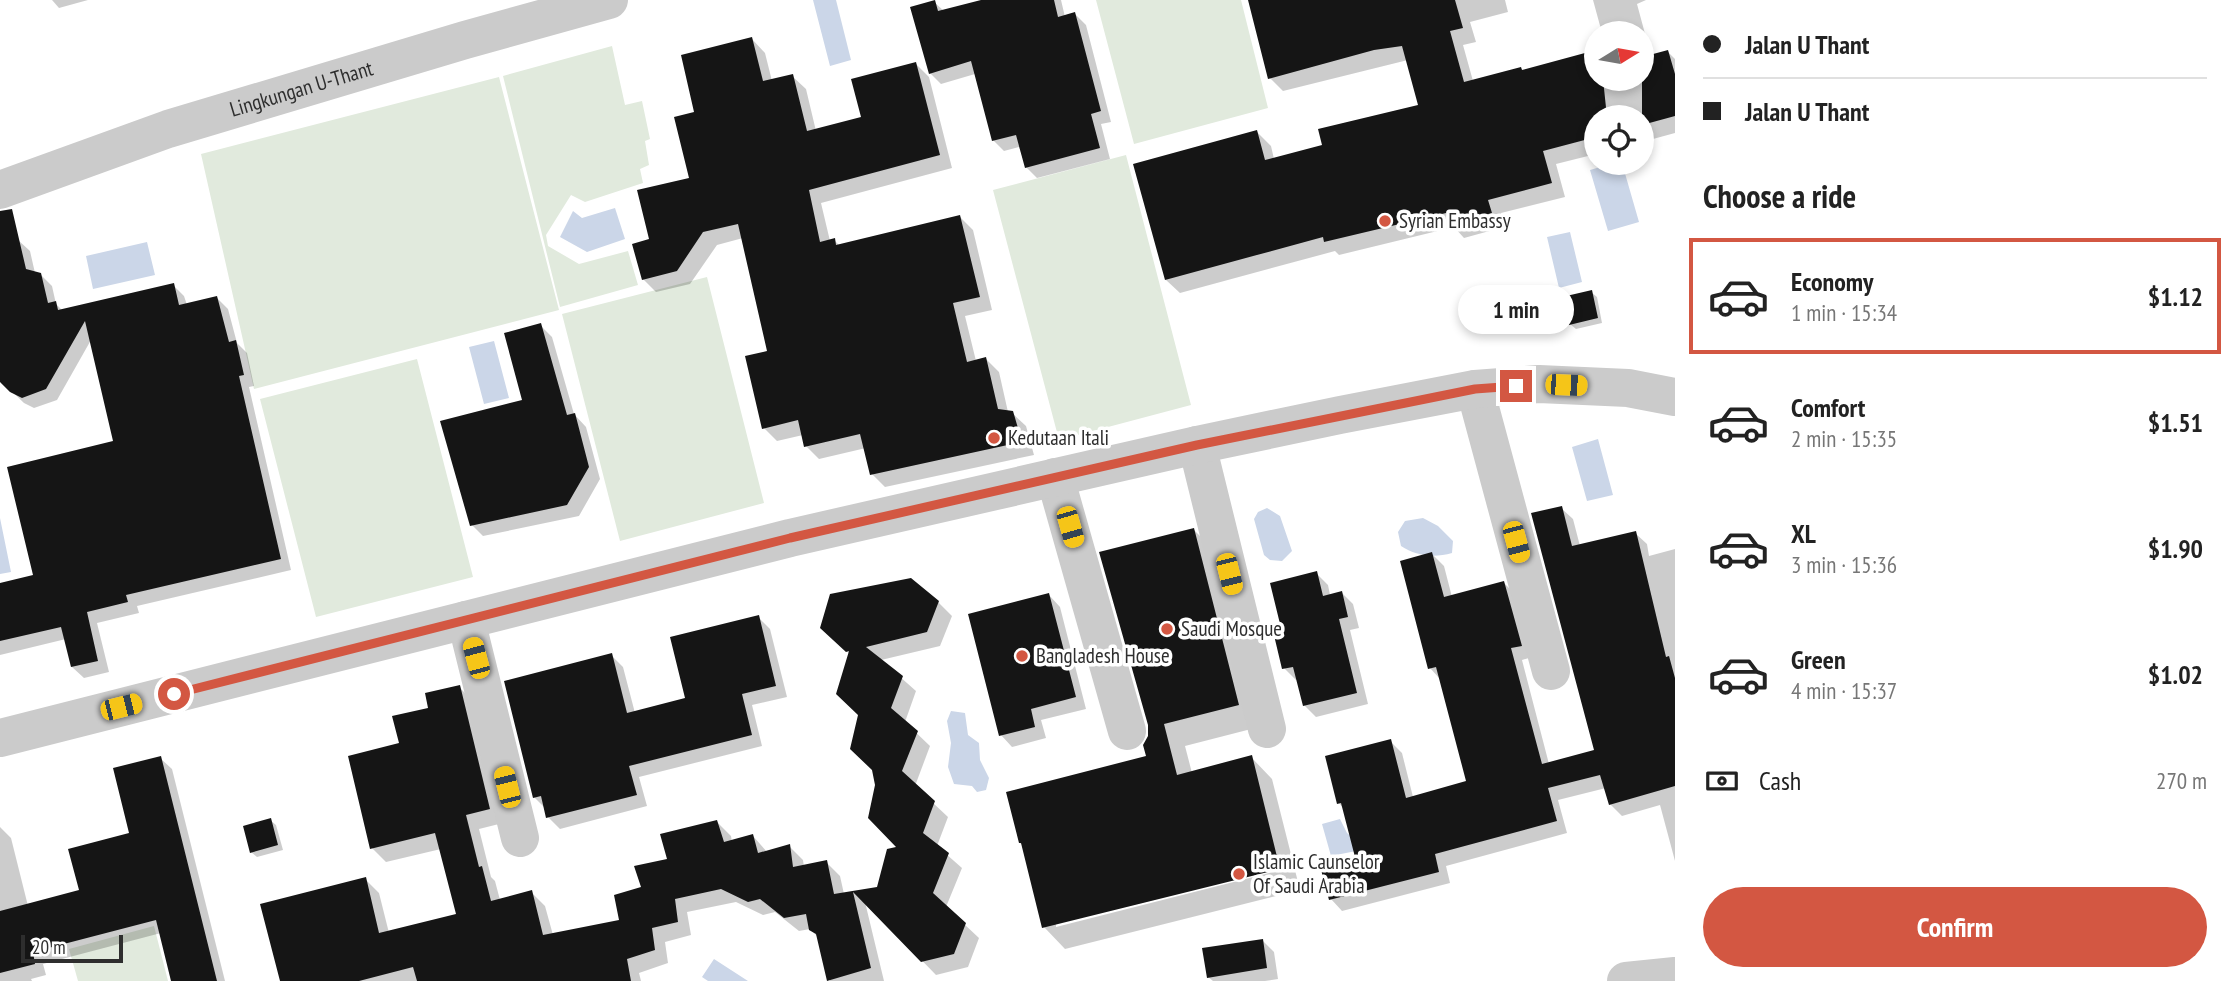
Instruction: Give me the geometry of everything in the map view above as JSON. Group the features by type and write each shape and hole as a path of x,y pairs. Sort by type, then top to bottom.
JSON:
{"street":[{"name":"Lingkungan U-Thant","path":"0,190 168,129 609,0"},
{"path":"0,738 790,538 1197,445 1475,389 1539,384 1592,386 1628,388 1675,397"},
{"path":"1475,389 1551,671"},
{"path":"1197,445 1267,729"},
{"path":"1055,477 1127,731"},
{"path":"466,620 520,838"},
{"path":"1626,981 1675,976"}],"shaded area":[{"path":"1096,0 1241,0 1268,108 1134,144"},
{"path":"612,46 625,105 642,101 650,139 645,141 649,165 640,169 643,183 585,202 571,195 546,235 548,246 579,264 628,251 638,285 560,307 503,76"},
{"path":"499,77 559,310 254,389 201,154"},
{"path":"1126,155 1191,405 1059,440 993,190"},
{"path":"707,277 764,503 620,541 562,314"},
{"path":"417,359 473,577 316,617 260,399"},
{"path":"154,926 168,981 78,981 69,949"}],"water":[{"path":"813,0 836,0 851,60 830,66"},
{"path":"1591,175 1625,175 1639,222 1608,231"},
{"path":"615,208 625,239 587,252 560,237 573,211 582,218"},
{"path":"1570,232 1582,282 1559,288 1547,237"},
{"path":"147,242 155,275 93,289 86,256"},
{"path":"494,341 509,398 484,404 469,347"},
{"path":"1598,439 1613,495 1587,501 1572,447"},
{"path":"1267,508 1280,516 1292,551 1282,561 1270,560 1264,555 1254,519 1258,512"},
{"path":"0,518 11,572 0,574"},
{"path":"1423,518 1438,526 1453,541 1452,553 1425,555 1401,546 1398,532 1405,521"},
{"path":"951,711 965,713 968,735 979,743 980,760 989,778 986,790 977,792 972,786 954,784 948,767 951,743 947,721"},
{"path":"1340,819 1347,833 1366,849 1331,856 1322,824"},
{"path":"714,959 748,981 708,981 702,977"}],"building":[{"path":"935,0 938,11 981,0 1054,0 1058,17 1075,12 1101,111 1091,114 1100,148 1025,168 1016,135 992,141 971,61 929,74 910,7"},
{"path":"1248,0 1455,0 1463,28 1450,31 1464,82 1584,53 1584,91 1604,91 1606,105 1584,105 1584,140 1543,151 1552,183 1488,200 1492,213 1449,225 1446,213 1324,242 1323,237 1165,280 1133,164 1257,130 1265,160 1322,145 1318,129 1418,105 1402,46 1374,50 1268,79"},
{"path":"752,37 763,81 793,74 807,131 861,117 851,79 916,62 940,155 809,190 820,242 835,238 836,245 960,215 980,297 953,303 967,362 986,357 998,409 1013,411 1022,442 870,475 860,434 804,447 798,420 762,429 745,356 767,351 738,224 703,232 677,271 642,280 632,244 649,239 637,190 689,178 674,117 694,112 681,55"},
{"path":"1668,50 1675,74 1675,116 1654,122 1654,105 1642,105 1642,91 1654,91 1654,54"},
{"path":"12,209 26,269 41,273 48,303 56,301 58,310 174,283 179,305 217,296 229,342 236,340 244,375 239,376 281,559 126,595 128,602 87,612 98,661 71,667 61,627 0,641 0,583 33,575 7,467 113,441 85,321 46,389 22,398 10,392 0,382 0,211"},
{"path":"1592,290 1598,318 1569,325 1562,297"},
{"path":"541,323 567,415 575,413 589,467 567,505 470,526 440,421 522,400 504,333"},
{"path":"1562,506 1572,546 1636,531 1666,657 1669,656 1675,678 1675,786 1609,805 1600,775 1548,788 1557,821 1435,854 1439,872 1329,900 1320,866 1355,857 1341,803 1337,804 1325,756 1391,739 1406,798 1466,781 1436,667 1428,669 1400,561 1432,552 1444,597 1504,581 1522,646 1511,648 1542,764 1594,750 1531,513"},
{"path":"1194,528 1239,705 1164,724 1177,775 1252,755 1280,869 1042,928 1006,792 1146,756 1143,745 1148,736 1148,725 1099,552"},
{"path":"1317,571 1323,596 1342,591 1348,617 1339,619 1357,693 1303,706 1293,667 1282,669 1273,631 1281,628 1270,583"},
{"path":"911,578 939,601 927,632 866,647 903,676 891,708 918,731 902,771 935,801 923,833 949,853 933,893 966,923 954,954 921,962 853,892 871,968 827,981 816,934 809,930 806,914 784,918 760,899 748,902 721,889 675,899 678,922 652,928 655,950 627,959 631,981 417,981 413,967 359,981 280,981 260,904 366,877 379,933 456,914 435,833 370,849 348,756 399,743 392,716 428,708 425,693 460,685 490,809 466,815 479,867 482,866 491,901 532,890 543,935 619,920 614,895 641,887 634,866 667,859 660,834 717,820 724,842 753,834 758,853 790,844 793,867 827,860 834,894 877,887 887,849 896,847 868,818 875,785 872,770 850,749 858,715 836,694 849,651 846,652 820,628 830,594"},
{"name":"Bangladesh House","path":"1049,593 1076,697 1031,709 1035,727 999,736 968,614"},
{"path":"759,615 776,686 742,694 752,735 629,766 637,795 546,818 541,796 533,798 504,681 612,653 627,713 685,698 670,637"},
{"path":"161,756 217,981 171,981 156,920 33,952 35,964 0,973 0,911 79,890 68,849 129,833 113,768"},
{"path":"271,818 278,845 250,853 243,826"},
{"path":"1263,939 1267,968 1207,978 1202,948"}],"place":[{"name":"Syrian Embassy","path":"1385,221"},
{"name":"Kedutaan Itali","path":"994,438"},
{"name":"Saudi Mosque","path":"1167,629"},
{"name":"Bangladesh House","path":"1022,656"},
{"name":"Islamic Caunselor Of Saudi Arabia","path":"1239,874"}],"route":[{"path":"174,694 790,538 1055,477 1340,415 1475,389 1516,386"}]}
